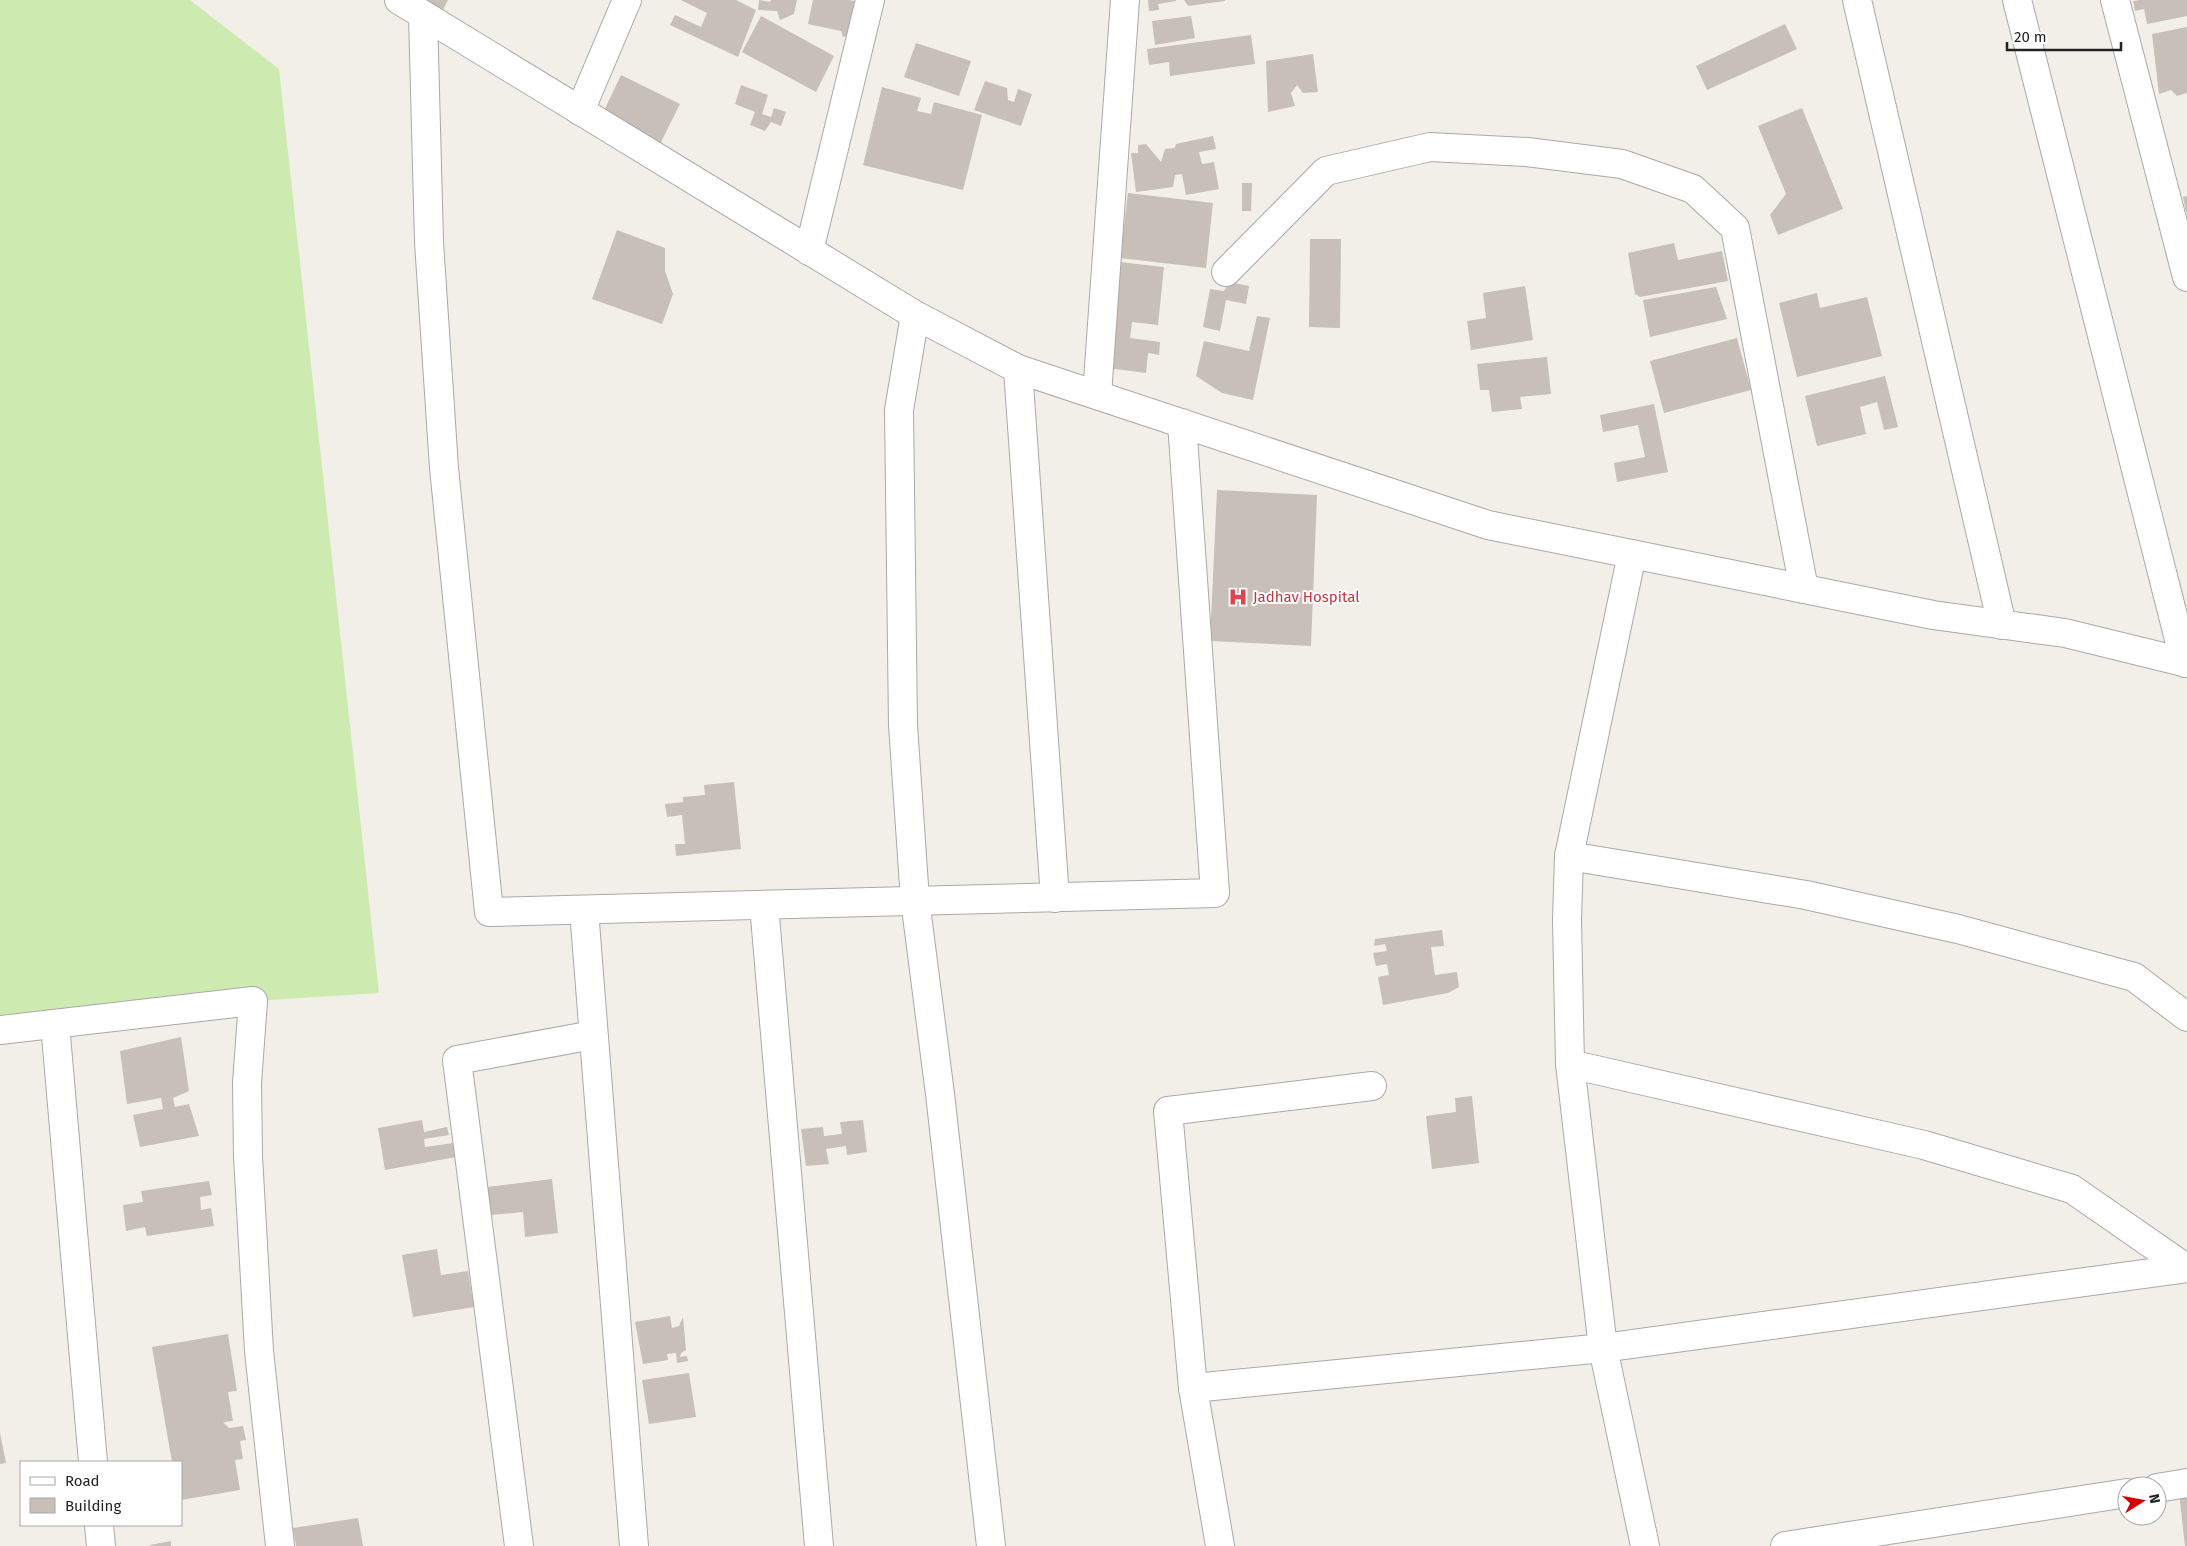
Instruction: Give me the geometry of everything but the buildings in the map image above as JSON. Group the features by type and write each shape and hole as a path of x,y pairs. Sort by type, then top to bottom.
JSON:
{"street":[{"path":"399,0 915,315 1018,369 1488,524 1932,615 2065,633 2186,663 2017,0"},
{"path":"580,111 627,0"},
{"path":"809,251 870,0"},
{"path":"1097,395 1125,0"},
{"path":"1857,0 2002,625"},
{"path":"2115,0 2187,277"},
{"path":"423,15 430,242 444,468 489,912 1215,893 1182,423"},
{"path":"1226,272 1326,171 1430,147 1527,152 1622,164 1693,189 1735,228 1804,589"},
{"path":"915,315 899,410 903,725 915,900 940,1094 991,1546"},
{"path":"1018,369 1055,898"},
{"path":"1632,554 1569,856 1567,920 1570,1064 1604,1348 1645,1546"},
{"path":"1569,856 1806,895 1958,930 2134,977 2187,1017"},
{"path":"764,905 819,1546"},
{"path":"584,910 634,1546"},
{"path":"0,1030 253,1001 248,1083 248,1156 259,1351 280,1546"},
{"path":"54,1024 93,1461"},
{"path":"519,1546 457,1060 593,1035"},
{"path":"1570,1064 1924,1145 2072,1189 2187,1268"},
{"path":"1220,1546 1193,1388 1168,1111 1372,1086"},
{"path":"1193,1388 1604,1348 2187,1268"},
{"path":"2167,1486 2187,1483"},
{"path":"1785,1546 2117,1495"},
{"path":"99,1526 101,1546"}],"green space":[{"path":"0,0 190,0 279,69 379,993 253,1001 0,1030"}],"place":[{"name":"Jadhav Hospital","path":"1238,597"}]}
